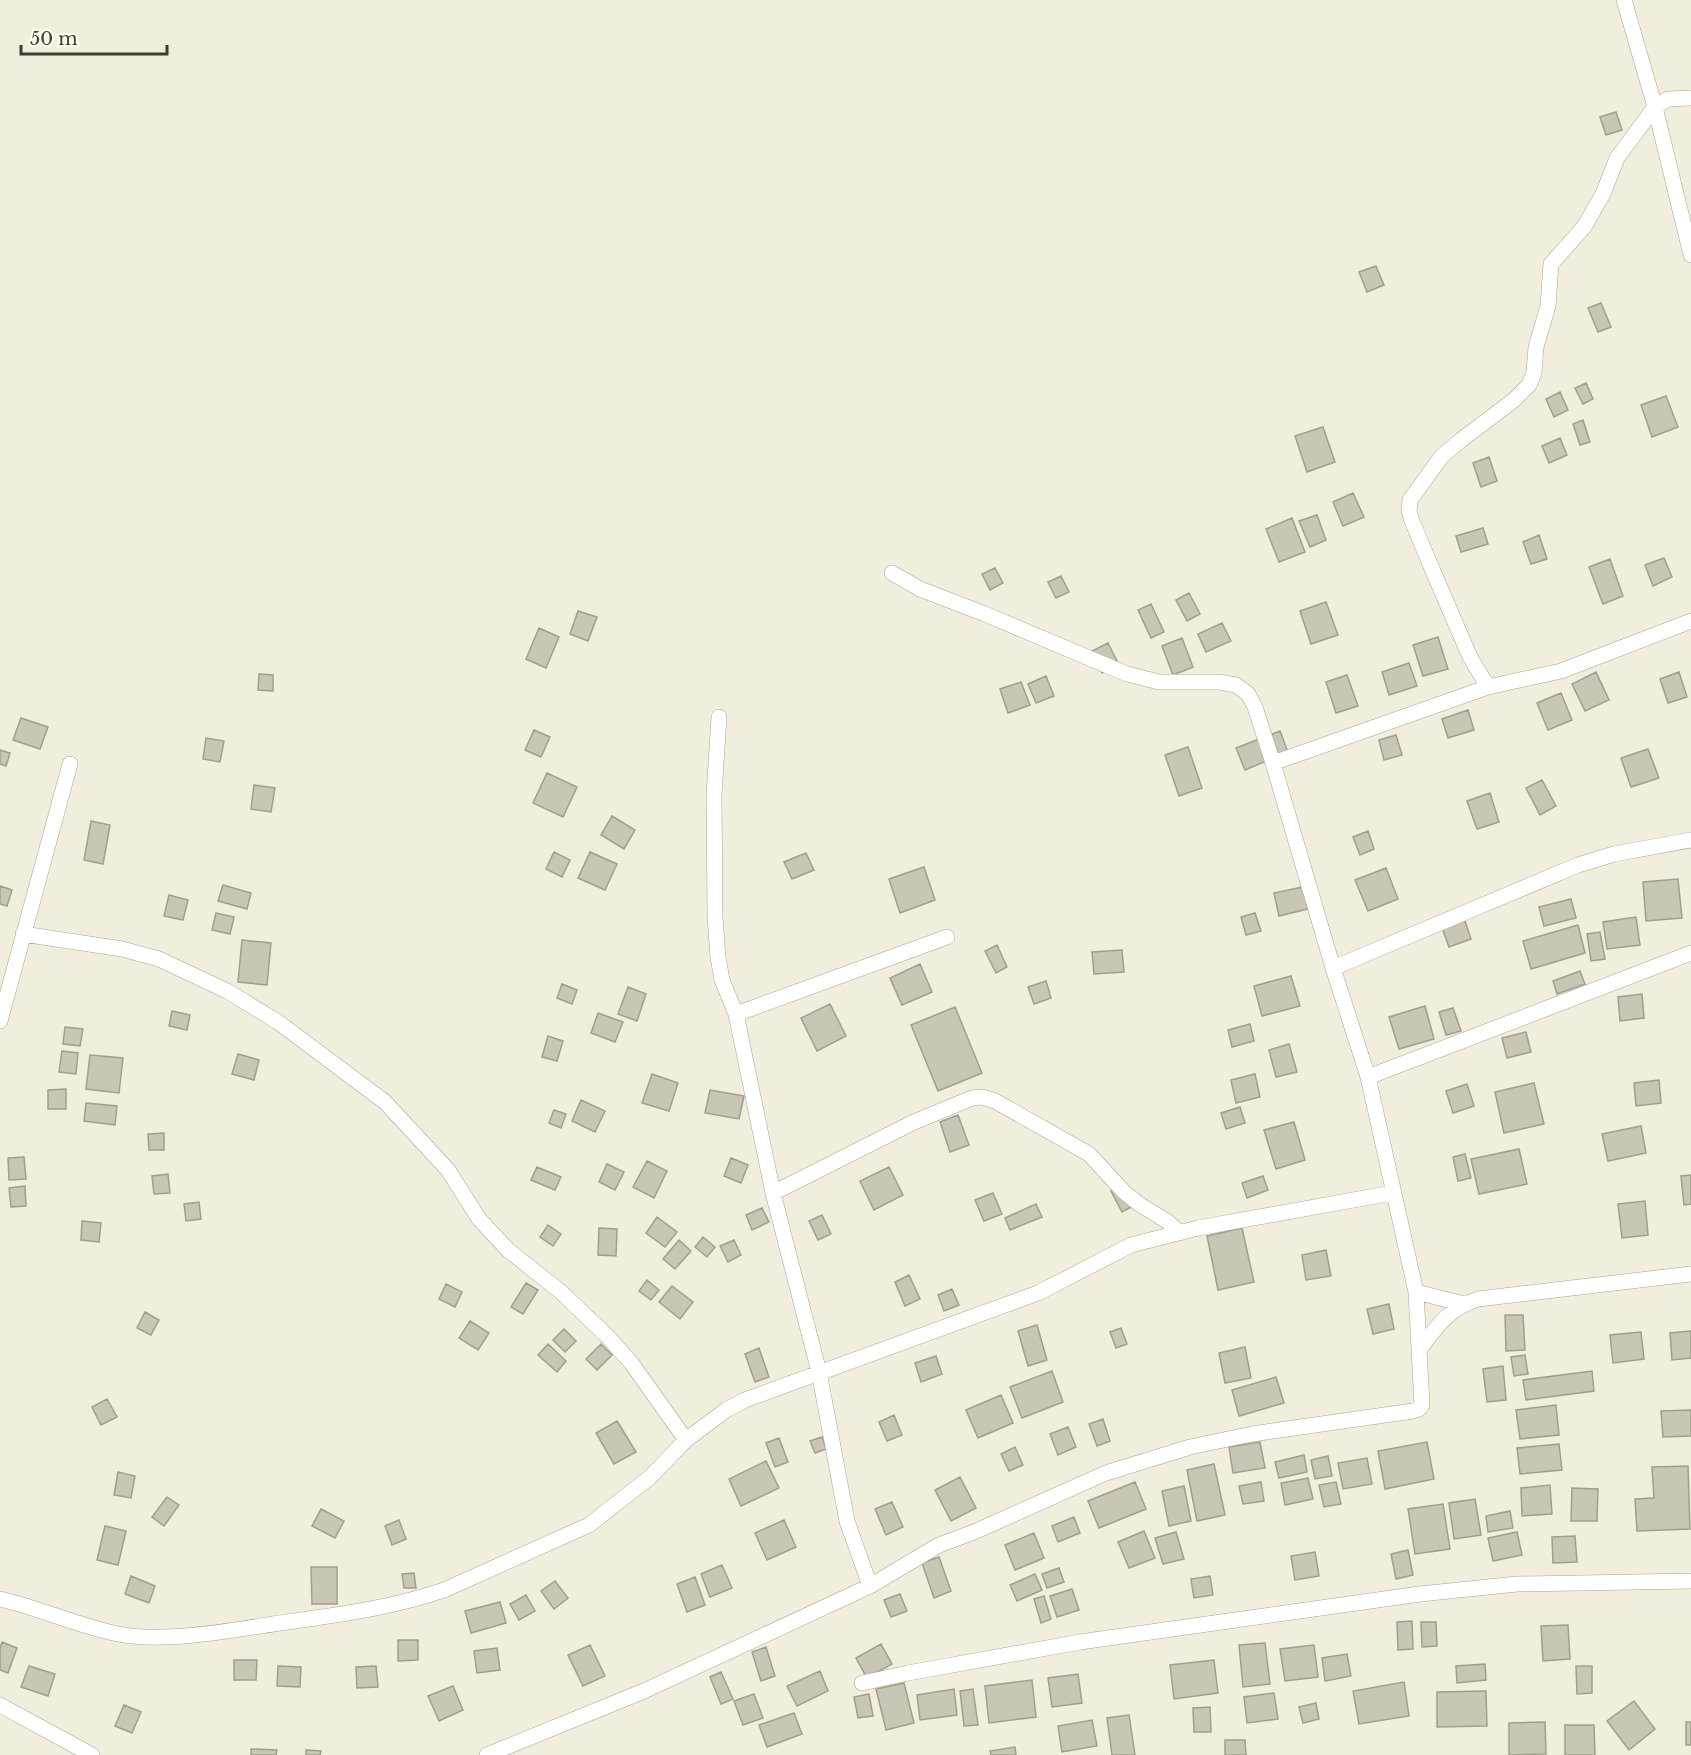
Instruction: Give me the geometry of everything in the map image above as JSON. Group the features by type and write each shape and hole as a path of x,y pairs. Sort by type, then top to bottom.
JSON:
{"street":[{"path":"1624,0 1655,106 1691,255"},
{"path":"1488,687 1470,657 1412,521 1409,511 1410,500 1442,456 1514,400 1529,385 1534,373 1536,347 1548,306 1551,264 1584,227 1603,194 1617,158 1655,106 1668,99 1691,98"},
{"path":"487,1755 645,1691 870,1586 939,1545 974,1532 1107,1473 1190,1447 1242,1436 1419,1409 1423,1398 1416,1292 1368,1077 1333,968 1273,764 1255,707 1248,694 1236,685 1220,682 1159,682 1127,674 920,589 892,573"},
{"path":"1273,764 1488,687 1561,671 1691,621"},
{"path":"719,717 714,795 715,917 718,957 722,980 736,1014 773,1193 819,1372 847,1521 870,1586"},
{"path":"0,1021 5,979 22,934 70,764"},
{"path":"1333,968 1578,865 1614,854 1691,840"},
{"path":"22,934 122,949 159,959 226,991 278,1022 385,1102 448,1170 479,1219 508,1250 561,1292 610,1339 632,1364 686,1440"},
{"path":"736,1014 947,937"},
{"path":"1368,1077 1691,953"},
{"path":"773,1193 914,1122 972,1098 982,1097 995,1101 1089,1154 1124,1192 1180,1233"},
{"path":"0,1599 118,1634 146,1638 223,1632 345,1613 427,1596 588,1525 649,1478 686,1440 726,1410 745,1400 1038,1293 1131,1245 1180,1233 1392,1192"},
{"path":"1419,1350 1442,1319 1464,1304 1478,1299 1691,1274"},
{"path":"1416,1292 1464,1304"},
{"path":"862,1683 1080,1642 1420,1594 1517,1584 1691,1581"},
{"path":"0,1705 92,1755"}],"building":[{"path":"1616,112 1622,130 1606,135 1600,117"},
{"path":"1376,266 1384,285 1367,292 1359,272"},
{"path":"1601,303 1611,327 1598,332 1588,308"},
{"path":"1586,383 1593,399 1583,404 1575,388"},
{"path":"1560,392 1568,410 1554,417 1546,399"},
{"path":"1666,396 1678,427 1652,437 1641,405"},
{"path":"1583,420 1590,442 1580,445 1573,424"},
{"path":"1323,427 1335,462 1307,472 1295,436"},
{"path":"1560,438 1567,455 1549,463 1542,446"},
{"path":"1489,457 1497,481 1481,487 1473,463"},
{"path":"1353,493 1364,517 1343,526 1333,502"},
{"path":"1317,515 1326,540 1310,547 1299,521"},
{"path":"1292,518 1305,552 1279,562 1266,529"},
{"path":"1483,528 1488,544 1461,552 1456,536"},
{"path":"1539,535 1547,559 1531,564 1523,542"},
{"path":"1664,558 1672,577 1653,586 1645,565"},
{"path":"1610,559 1623,596 1603,604 1589,567"},
{"path":"995,568 1003,583 990,590 982,574"},
{"path":"1061,576 1069,592 1056,598 1048,582"},
{"path":"1189,593 1200,614 1187,621 1176,600"},
{"path":"1326,602 1338,635 1311,644 1300,611"},
{"path":"1151,604 1164,632 1151,638 1138,610"},
{"path":"578,611 597,617 588,641 570,634"},
{"path":"1222,623 1231,641 1206,652 1198,634"},
{"path":"539,628 559,637 546,668 526,659"},
{"path":"1438,637 1448,669 1423,676 1413,645"},
{"path":"1182,638 1193,667 1173,675 1162,646"},
{"path":"1108,643 1119,665 1102,673 1092,651"},
{"path":"1409,663 1417,686 1389,695 1382,672"},
{"path":"1596,672 1609,700 1585,711 1572,684"},
{"path":"1679,672 1687,697 1668,703 1660,679"},
{"path":"259,674 273,675 273,691 258,690"},
{"path":"1347,675 1358,706 1336,713 1326,682"},
{"path":"1046,676 1054,696 1036,703 1028,684"},
{"path":"1021,682 1030,705 1008,713 1000,689"},
{"path":"1561,693 1572,720 1548,730 1537,703"},
{"path":"1468,710 1474,730 1448,738 1442,719"},
{"path":"21,718 48,727 40,749 13,740"},
{"path":"534,730 550,737 541,757 525,750"},
{"path":"1280,731 1288,752 1245,770 1236,748"},
{"path":"1396,735 1402,755 1384,760 1379,740"},
{"path":"206,738 224,741 220,762 203,759"},
{"path":"1188,747 1202,788 1179,796 1165,755"},
{"path":"1648,749 1659,778 1631,787 1621,758"},
{"path":"0,750 10,753 6,766 0,764"},
{"path":"547,773 577,787 563,817 533,803"},
{"path":"1542,780 1556,806 1540,815 1526,788"},
{"path":"254,785 275,788 271,812 251,809"},
{"path":"1490,793 1499,822 1477,829 1467,801"},
{"path":"612,816 635,830 624,849 601,835"},
{"path":"91,821 110,825 103,864 84,860"},
{"path":"1368,831 1374,849 1360,855 1353,837"},
{"path":"554,852 570,860 562,877 546,869"},
{"path":"590,852 617,864 605,890 578,878"},
{"path":"806,853 814,870 792,879 784,862"},
{"path":"924,867 935,900 900,913 889,879"},
{"path":"1386,868 1398,899 1368,911 1355,880"},
{"path":"1678,879 1682,918 1646,921 1643,882"},
{"path":"223,885 251,893 247,909 218,901"},
{"path":"0,886 12,890 7,906 0,904"},
{"path":"1303,887 1308,909 1279,916 1274,893"},
{"path":"169,895 188,900 183,920 164,916"},
{"path":"1571,899 1576,918 1544,926 1539,907"},
{"path":"216,913 234,917 230,934 212,930"},
{"path":"1255,913 1261,931 1246,935 1241,917"},
{"path":"1636,917 1640,945 1607,949 1603,922"},
{"path":"1464,918 1471,939 1449,947 1441,925"},
{"path":"1578,925 1585,953 1531,969 1523,941"},
{"path":"1600,932 1605,959 1591,961 1587,934"},
{"path":"242,940 271,943 267,985 238,982"},
{"path":"997,945 1007,967 996,973 985,951"},
{"path":"1122,950 1124,972 1094,974 1092,952"},
{"path":"920,964 932,992 902,1005 890,978"},
{"path":"1580,971 1585,984 1557,994 1553,981"},
{"path":"1291,976 1300,1006 1262,1016 1254,986"},
{"path":"1046,981 1051,998 1034,1004 1028,987"},
{"path":"562,984 577,990 572,1004 557,998"},
{"path":"628,987 646,994 637,1021 618,1014"},
{"path":"1642,994 1644,1018 1620,1021 1618,997"},
{"path":"830,1004 846,1036 817,1051 801,1018"},
{"path":"1425,1006 1434,1039 1399,1049 1389,1017"},
{"path":"955,1007 982,1073 938,1091 911,1025"},
{"path":"1453,1008 1461,1031 1446,1035 1439,1012"},
{"path":"172,1011 190,1015 187,1030 169,1026"},
{"path":"598,1013 623,1022 615,1042 591,1033"},
{"path":"1250,1024 1254,1041 1232,1047 1228,1030"},
{"path":"65,1027 83,1029 80,1046 63,1044"},
{"path":"1526,1032 1531,1052 1507,1058 1502,1038"},
{"path":"548,1036 563,1041 557,1061 542,1057"},
{"path":"1289,1044 1297,1072 1276,1077 1269,1050"},
{"path":"62,1051 78,1053 76,1074 59,1072"},
{"path":"238,1054 259,1060 254,1080 232,1074"},
{"path":"90,1055 123,1058 119,1093 86,1089"},
{"path":"652,1074 678,1083 669,1111 642,1103"},
{"path":"1255,1074 1260,1097 1236,1103 1231,1080"},
{"path":"1659,1080 1661,1103 1636,1106 1634,1083"},
{"path":"1534,1083 1544,1124 1504,1133 1495,1092"},
{"path":"1467,1084 1474,1106 1453,1113 1446,1091"},
{"path":"66,1089 66,1109 48,1109 48,1090"},
{"path":"710,1090 744,1096 739,1119 705,1113"},
{"path":"581,1100 605,1111 595,1132 572,1121"},
{"path":"86,1103 117,1106 115,1125 84,1121"},
{"path":"1240,1107 1245,1123 1226,1129 1221,1113"},
{"path":"554,1110 566,1114 561,1128 549,1123"},
{"path":"958,1115 969,1145 950,1152 940,1122"},
{"path":"1294,1122 1305,1160 1276,1169 1264,1130"},
{"path":"1641,1126 1646,1153 1608,1161 1602,1134"},
{"path":"164,1133 164,1150 149,1150 148,1134"},
{"path":"1519,1149 1527,1184 1479,1194 1471,1159"},
{"path":"1465,1154 1471,1178 1458,1181 1453,1157"},
{"path":"24,1157 26,1179 9,1180 8,1158"},
{"path":"731,1158 748,1165 741,1183 724,1176"},
{"path":"647,1161 667,1171 654,1198 633,1187"},
{"path":"607,1164 624,1172 615,1190 599,1182"},
{"path":"537,1167 561,1177 555,1190 531,1180"},
{"path":"889,1167 903,1195 874,1210 860,1181"},
{"path":"168,1174 170,1193 154,1194 152,1176"},
{"path":"1691,1175 1691,1204 1684,1205 1681,1176"},
{"path":"1263,1176 1268,1190 1247,1198 1242,1183"},
{"path":"1124,1184 1135,1205 1122,1212 1111,1191"},
{"path":"25,1186 26,1206 11,1207 9,1188"},
{"path":"993,1193 1002,1214 984,1221 975,1200"},
{"path":"1645,1201 1648,1235 1622,1238 1618,1204"},
{"path":"199,1202 201,1219 186,1221 184,1204"},
{"path":"1036,1204 1042,1217 1010,1230 1005,1218"},
{"path":"762,1208 769,1222 752,1230 746,1215"},
{"path":"822,1215 831,1234 818,1240 809,1221"},
{"path":"657,1217 677,1232 665,1247 646,1233"},
{"path":"82,1221 101,1223 99,1242 81,1240"},
{"path":"548,1225 561,1234 553,1246 540,1237"},
{"path":"599,1228 617,1229 616,1256 598,1255"},
{"path":"1242,1228 1254,1282 1218,1290 1207,1236"},
{"path":"703,1237 715,1247 707,1257 695,1247"},
{"path":"679,1240 691,1251 675,1269 663,1259"},
{"path":"734,1240 741,1255 728,1262 720,1246"},
{"path":"1326,1250 1331,1276 1306,1280 1302,1255"},
{"path":"909,1275 920,1299 905,1306 895,1282"},
{"path":"647,1280 659,1290 651,1300 639,1291"},
{"path":"526,1283 538,1290 523,1314 511,1307"},
{"path":"446,1284 462,1292 455,1307 439,1299"},
{"path":"672,1286 693,1302 680,1319 659,1302"},
{"path":"952,1289 959,1305 944,1311 938,1295"},
{"path":"1389,1304 1394,1329 1373,1334 1367,1309"},
{"path":"145,1312 159,1320 151,1335 137,1328"},
{"path":"1505,1315 1523,1315 1525,1350 1506,1351"},
{"path":"470,1321 489,1333 478,1350 459,1338"},
{"path":"1037,1325 1047,1360 1028,1366 1018,1331"},
{"path":"1121,1328 1127,1344 1116,1348 1110,1332"},
{"path":"564,1329 576,1341 565,1352 553,1340"},
{"path":"1691,1331 1691,1358 1672,1360 1670,1333"},
{"path":"1641,1332 1644,1359 1613,1363 1610,1335"},
{"path":"548,1344 566,1361 557,1372 538,1355"},
{"path":"601,1344 612,1355 597,1370 586,1359"},
{"path":"1245,1347 1251,1378 1225,1383 1219,1353"},
{"path":"759,1348 769,1377 755,1382 745,1354"},
{"path":"1525,1355 1528,1374 1514,1376 1511,1357"},
{"path":"936,1356 942,1374 921,1382 915,1363"},
{"path":"1503,1366 1506,1400 1487,1402 1483,1369"},
{"path":"1052,1371 1063,1402 1022,1418 1010,1387"},
{"path":"1592,1371 1594,1391 1526,1400 1523,1380"},
{"path":"1276,1377 1284,1403 1239,1416 1232,1390"},
{"path":"1001,1395 1013,1423 978,1438 966,1410"},
{"path":"107,1399 117,1417 101,1425 92,1407"},
{"path":"1556,1405 1559,1435 1520,1439 1516,1410"},
{"path":"1691,1410 1691,1436 1663,1437 1661,1411"},
{"path":"894,1415 902,1435 887,1441 879,1422"},
{"path":"1103,1419 1110,1441 1097,1446 1089,1424"},
{"path":"617,1421 636,1452 614,1464 596,1433"},
{"path":"1068,1427 1076,1447 1058,1455 1050,1434"},
{"path":"822,1437 826,1449 815,1453 810,1441"},
{"path":"779,1438 788,1462 775,1467 766,1443"},
{"path":"1260,1442 1265,1468 1233,1473 1229,1447"},
{"path":"1427,1442 1434,1479 1385,1489 1378,1451"},
{"path":"1559,1444 1562,1470 1520,1474 1517,1448"},
{"path":"1015,1447 1023,1465 1009,1471 1001,1454"},
{"path":"1304,1455 1307,1472 1279,1478 1275,1462"},
{"path":"1328,1456 1332,1476 1315,1479 1311,1460"},
{"path":"1367,1458 1372,1484 1343,1489 1338,1463"},
{"path":"766,1461 779,1488 741,1506 729,1479"},
{"path":"1214,1464 1225,1515 1197,1521 1187,1470"},
{"path":"1688,1466 1690,1529 1637,1531 1635,1499 1654,1498 1652,1467"},
{"path":"118,1472 135,1476 131,1498 114,1495"},
{"path":"960,1477 976,1508 951,1521 935,1490"},
{"path":"1308,1478 1313,1499 1285,1505 1281,1483"},
{"path":"1135,1482 1146,1509 1099,1528 1088,1501"},
{"path":"1261,1482 1264,1501 1243,1504 1239,1486"},
{"path":"1336,1482 1341,1504 1324,1507 1319,1485"},
{"path":"1550,1485 1552,1514 1522,1516 1521,1488"},
{"path":"1184,1486 1191,1521 1169,1526 1162,1491"},
{"path":"1572,1488 1598,1489 1597,1521 1571,1521"},
{"path":"167,1497 179,1505 164,1526 152,1517"},
{"path":"1475,1499 1481,1535 1454,1539 1449,1503"},
{"path":"892,1502 903,1527 886,1535 875,1509"},
{"path":"1443,1504 1450,1549 1415,1554 1408,1509"},
{"path":"321,1509 344,1521 335,1538 312,1526"},
{"path":"1510,1511 1513,1528 1488,1532 1486,1516"},
{"path":"1074,1517 1080,1533 1058,1542 1052,1526"},
{"path":"399,1520 406,1539 392,1545 385,1526"},
{"path":"784,1520 796,1547 767,1560 755,1533"},
{"path":"105,1526 126,1531 118,1565 97,1560"},
{"path":"1144,1531 1155,1558 1129,1568 1118,1542"},
{"path":"1176,1532 1184,1559 1163,1564 1155,1538"},
{"path":"1517,1532 1522,1555 1493,1561 1488,1538"},
{"path":"1034,1533 1044,1558 1015,1570 1005,1545"},
{"path":"1575,1536 1577,1562 1553,1563 1552,1537"},
{"path":"1408,1550 1413,1575 1396,1579 1391,1554"},
{"path":"1315,1552 1319,1576 1295,1580 1291,1556"},
{"path":"939,1557 951,1591 934,1598 922,1563"},
{"path":"722,1565 732,1588 710,1597 701,1574"},
{"path":"311,1567 337,1567 337,1604 312,1604"},
{"path":"1059,1568 1064,1582 1047,1588 1042,1574"},
{"path":"414,1573 416,1588 404,1588 402,1574"},
{"path":"1035,1574 1042,1590 1017,1601 1010,1585"},
{"path":"131,1576 155,1586 149,1603 125,1594"},
{"path":"1210,1576 1213,1595 1194,1598 1191,1579"},
{"path":"695,1577 705,1605 687,1612 677,1584"},
{"path":"555,1581 568,1598 554,1609 541,1591"},
{"path":"1072,1589 1079,1610 1057,1617 1050,1596"},
{"path":"900,1594 907,1611 891,1617 884,1600"},
{"path":"526,1595 535,1611 519,1620 510,1604"},
{"path":"1044,1596 1051,1619 1041,1623 1034,1599"},
{"path":"500,1602 506,1623 471,1633 465,1611"},
{"path":"1412,1621 1413,1649 1398,1650 1397,1622"},
{"path":"1421,1622 1436,1622 1437,1646 1422,1647"},
{"path":"1568,1625 1570,1659 1543,1661 1541,1626"},
{"path":"398,1640 418,1640 418,1660 398,1661"},
{"path":"2,1642 17,1648 8,1673 0,1670"},
{"path":"1265,1643 1270,1684 1243,1687 1239,1645"},
{"path":"881,1644 892,1664 867,1678 856,1658"},
{"path":"590,1645 605,1676 583,1686 568,1655"},
{"path":"1314,1645 1318,1677 1285,1681 1280,1649"},
{"path":"766,1647 775,1676 761,1681 752,1652"},
{"path":"497,1648 500,1670 477,1673 474,1651"},
{"path":"1347,1654 1351,1676 1325,1681 1322,1658"},
{"path":"234,1660 257,1660 256,1680 234,1680"},
{"path":"1214,1660 1218,1693 1174,1699 1170,1665"},
{"path":"1485,1664 1486,1680 1457,1683 1456,1666"},
{"path":"29,1666 55,1674 48,1696 21,1687"},
{"path":"278,1666 301,1667 300,1687 277,1686"},
{"path":"376,1666 378,1687 357,1688 356,1667"},
{"path":"1576,1666 1592,1666 1592,1693 1577,1694"},
{"path":"820,1671 828,1691 797,1706 787,1686"},
{"path":"721,1672 733,1699 721,1704 710,1677"},
{"path":"1078,1674 1082,1703 1052,1707 1048,1678"},
{"path":"1032,1680 1036,1717 989,1723 985,1686"},
{"path":"1404,1682 1409,1716 1359,1724 1353,1691"},
{"path":"904,1683 914,1723 886,1730 876,1689"},
{"path":"453,1686 463,1710 439,1721 428,1696"},
{"path":"954,1689 957,1715 920,1720 917,1695"},
{"path":"973,1689 978,1725 964,1726 960,1691"},
{"path":"1486,1691 1487,1726 1437,1727 1437,1692"},
{"path":"1274,1693 1278,1719 1247,1723 1244,1697"},
{"path":"754,1694 763,1718 743,1725 734,1701"},
{"path":"869,1694 873,1716 858,1718 854,1697"},
{"path":"1634,1701 1655,1729 1629,1750 1607,1721"},
{"path":"1316,1703 1319,1719 1303,1723 1299,1707"},
{"path":"124,1705 141,1712 132,1733 115,1726"},
{"path":"1210,1707 1211,1732 1194,1732 1193,1708"},
{"path":"794,1713 802,1734 767,1747 759,1725"},
{"path":"1129,1715 1135,1755 1112,1755 1107,1718"},
{"path":"1092,1720 1097,1746 1062,1752 1058,1726"},
{"path":"1545,1722 1546,1754 1509,1755 1509,1723"},
{"path":"1686,1722 1691,1722 1691,1745 1686,1745"},
{"path":"1565,1725 1594,1725 1595,1755 1565,1755"},
{"path":"1225,1740 1245,1740 1246,1755 1225,1755"},
{"path":"1015,1747 1016,1755 991,1755 990,1751"},
{"path":"251,1749 277,1750 276,1755 251,1755"},
{"path":"306,1750 321,1751 320,1755 306,1755"}]}
